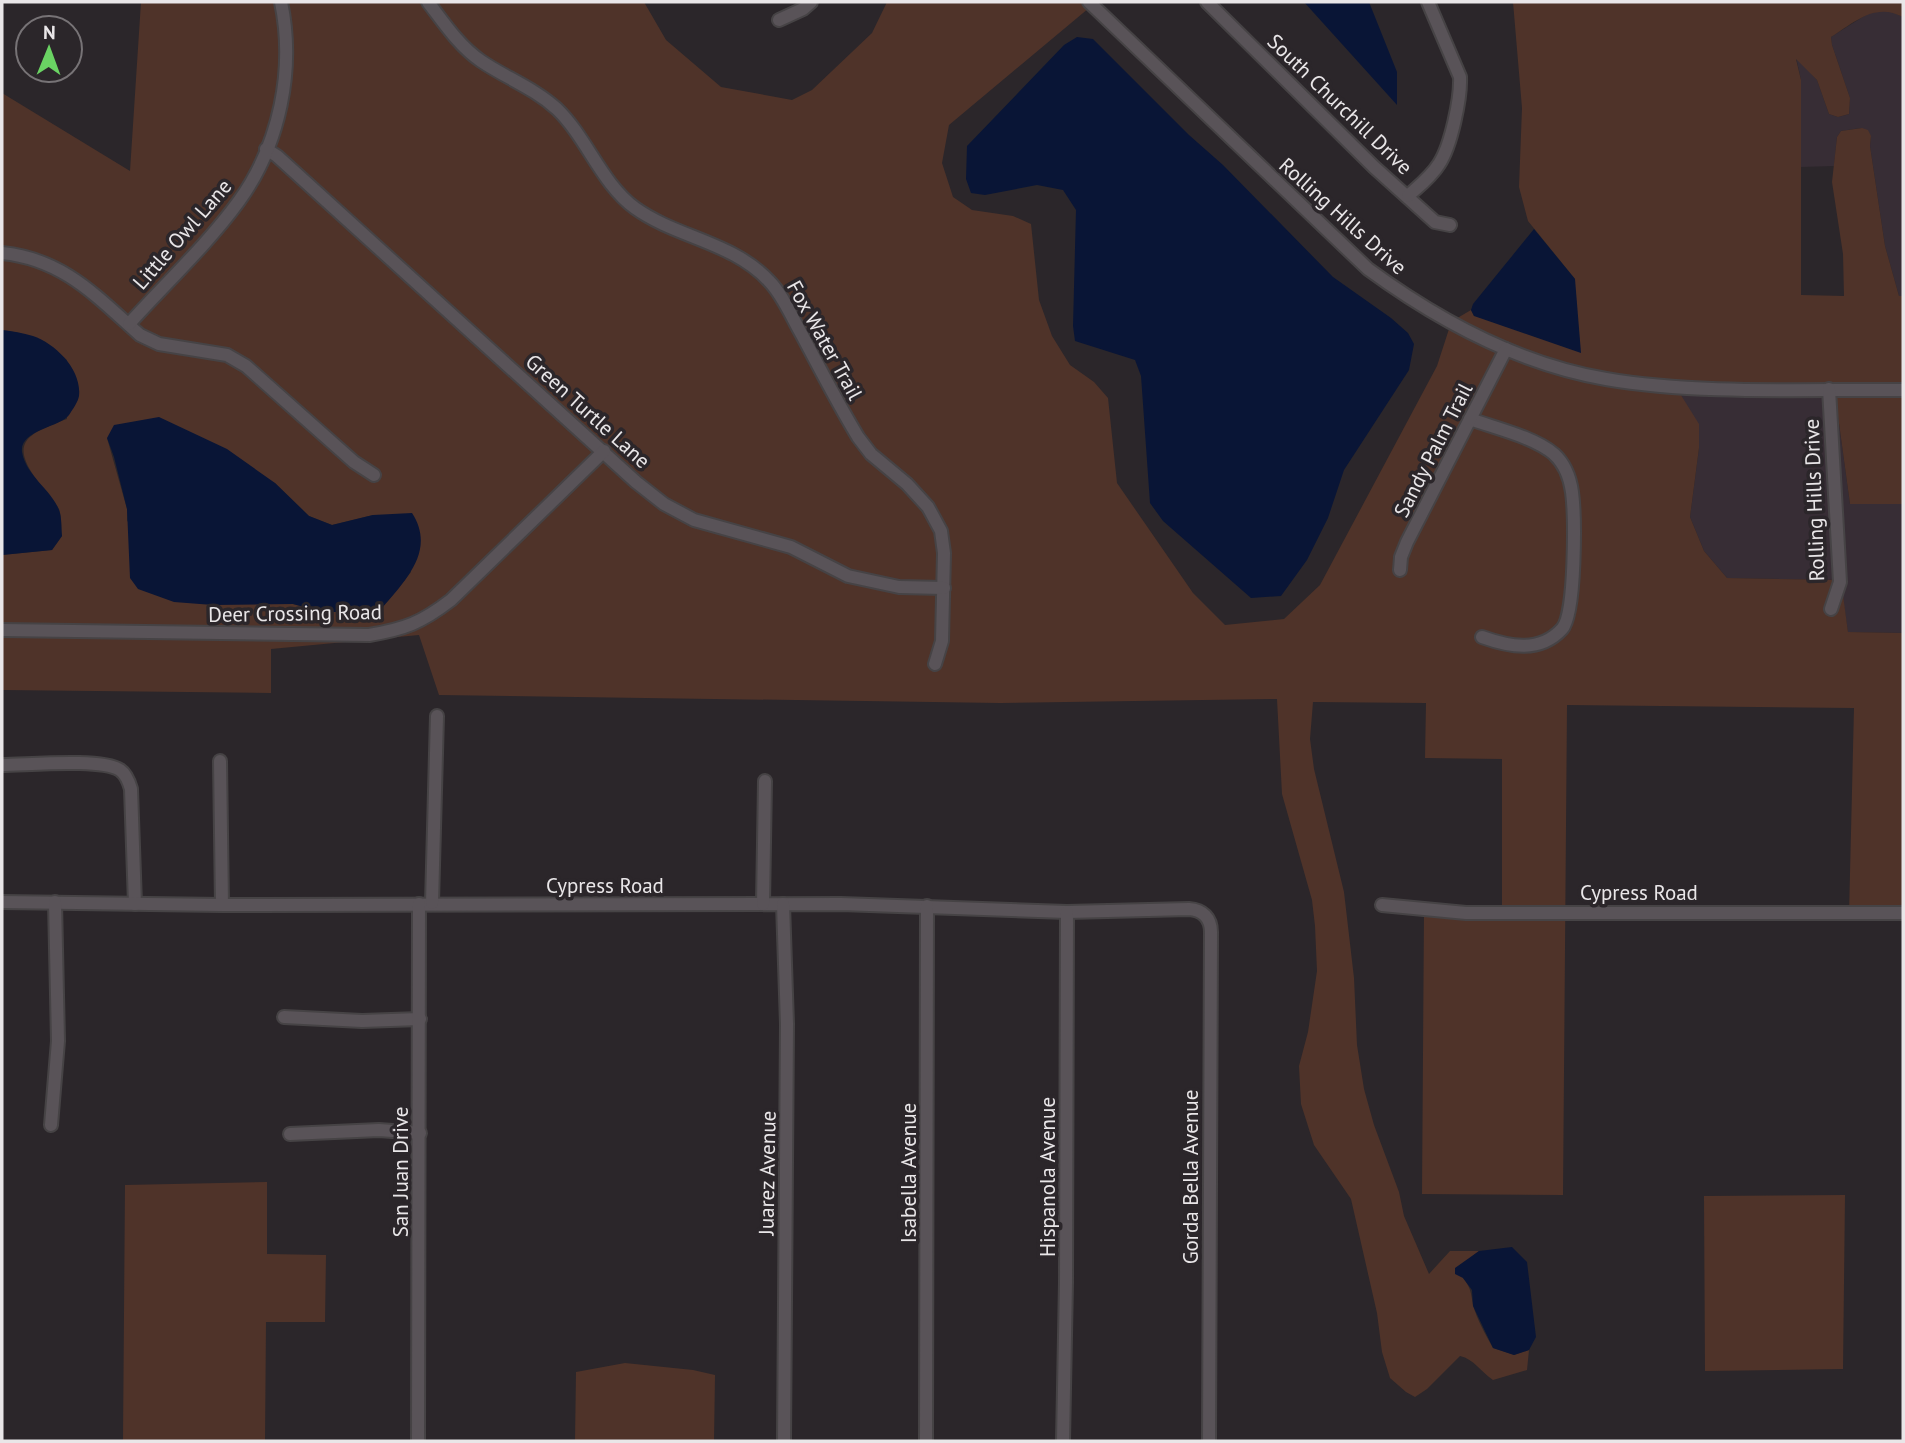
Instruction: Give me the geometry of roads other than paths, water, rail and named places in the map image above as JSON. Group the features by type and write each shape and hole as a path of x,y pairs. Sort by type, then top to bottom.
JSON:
{"street":[{"name":"Little Owl Lane","path":"128,324 240,200 257,171 272,136 285,80 286,44 281,2"},
{"name":"Fox Water Trail","path":"428,2 467,50 480,61 538,93 558,110 578,133 622,197 655,219 709,241 748,262 771,282 858,437 871,454 907,484 928,507 941,531 944,552 942,641 935,664"},
{"path":"779,20 803,9 811,2"},
{"name":"Rolling Hills Drive","path":"1089,2 1368,270 1413,302 1473,335 1572,371 1627,382 1708,388 1903,390"},
{"name":"South Churchill Drive","path":"1207,2 1374,167 1435,222 1450,225"},
{"path":"1408,196 1445,153 1461,91 1460,77 1429,2"},
{"name":"Green Turtle Lane","path":"266,149 315,189 664,504 694,520 778,543 848,576 899,587 944,588"},
{"path":"2,253 17,254 48,263 75,278 140,335 159,344 227,355 246,366 354,462 374,475"},
{"name":"Sandy Palm Trail","path":"1400,570 1401,557 1407,542 1506,349"},
{"name":"Rolling Hills Drive","path":"1829,389 1840,582 1831,609"},
{"path":"1470,419 1536,443 1554,454 1566,469 1572,490 1574,513 1571,606 1564,627 1542,644 1502,644 1482,637"},
{"name":"Deer Crossing Road","path":"2,631 369,635 399,630 427,619 451,600 604,451"},
{"name":"San Juan Drive","path":"418,1441 420,1019 438,716"},
{"path":"220,761 222,905"},
{"path":"2,765 100,765 119,770 125,775 131,789 135,904"},
{"path":"763,904 765,781"},
{"name":"Cypress Road","path":"2,902 222,905 783,904 1067,912 1195,909 1206,915"},
{"path":"51,1125 58,1041 55,902"},
{"name":"Juarez Avenue","path":"783,904 787,1024 784,1441"},
{"name":"Cypress Road","path":"1382,905 1466,913 1900,913"},
{"name":"Isabella Avenue","path":"926,1441 927,906"},
{"name":"Hispanola Avenue","path":"1063,1441 1067,912"},
{"name":"Gorda Bella Avenue","path":"1206,915 1212,932 1209,1441"},
{"path":"284,1017 362,1021 420,1019"},
{"path":"290,1134 379,1130 420,1133"}],"water":[{"path":"1304,2 1369,2 1397,72 1397,105"},
{"path":"1077,37 1093,39 1333,277 1391,318 1408,333 1414,344 1409,370 1344,470 1328,518 1307,560 1281,596 1251,598 1163,521 1150,503 1141,376 1135,360 1075,341 1073,326 1076,210 1063,190 1037,185 985,195 971,193 966,179 967,146 1064,45"},
{"path":"1534,229 1575,279 1581,353 1474,316 1471,310 1473,304"},
{"path":"2,330 33,336 50,345 66,359 79,386 78,398 69,415 33,434 23,445 24,461 55,502 60,513 62,536 52,550 2,555"},
{"path":"159,417 227,449 275,483 309,516 332,525 373,515 412,513 419,527 421,540 415,564 382,608 356,612 323,612 293,604 213,605 174,602 138,589 130,578 127,509 107,438 114,425"},
{"path":"1512,1247 1527,1262 1536,1337 1529,1350 1514,1355 1493,1348 1473,1306 1472,1290 1463,1278 1455,1274 1455,1268 1479,1251"}]}
